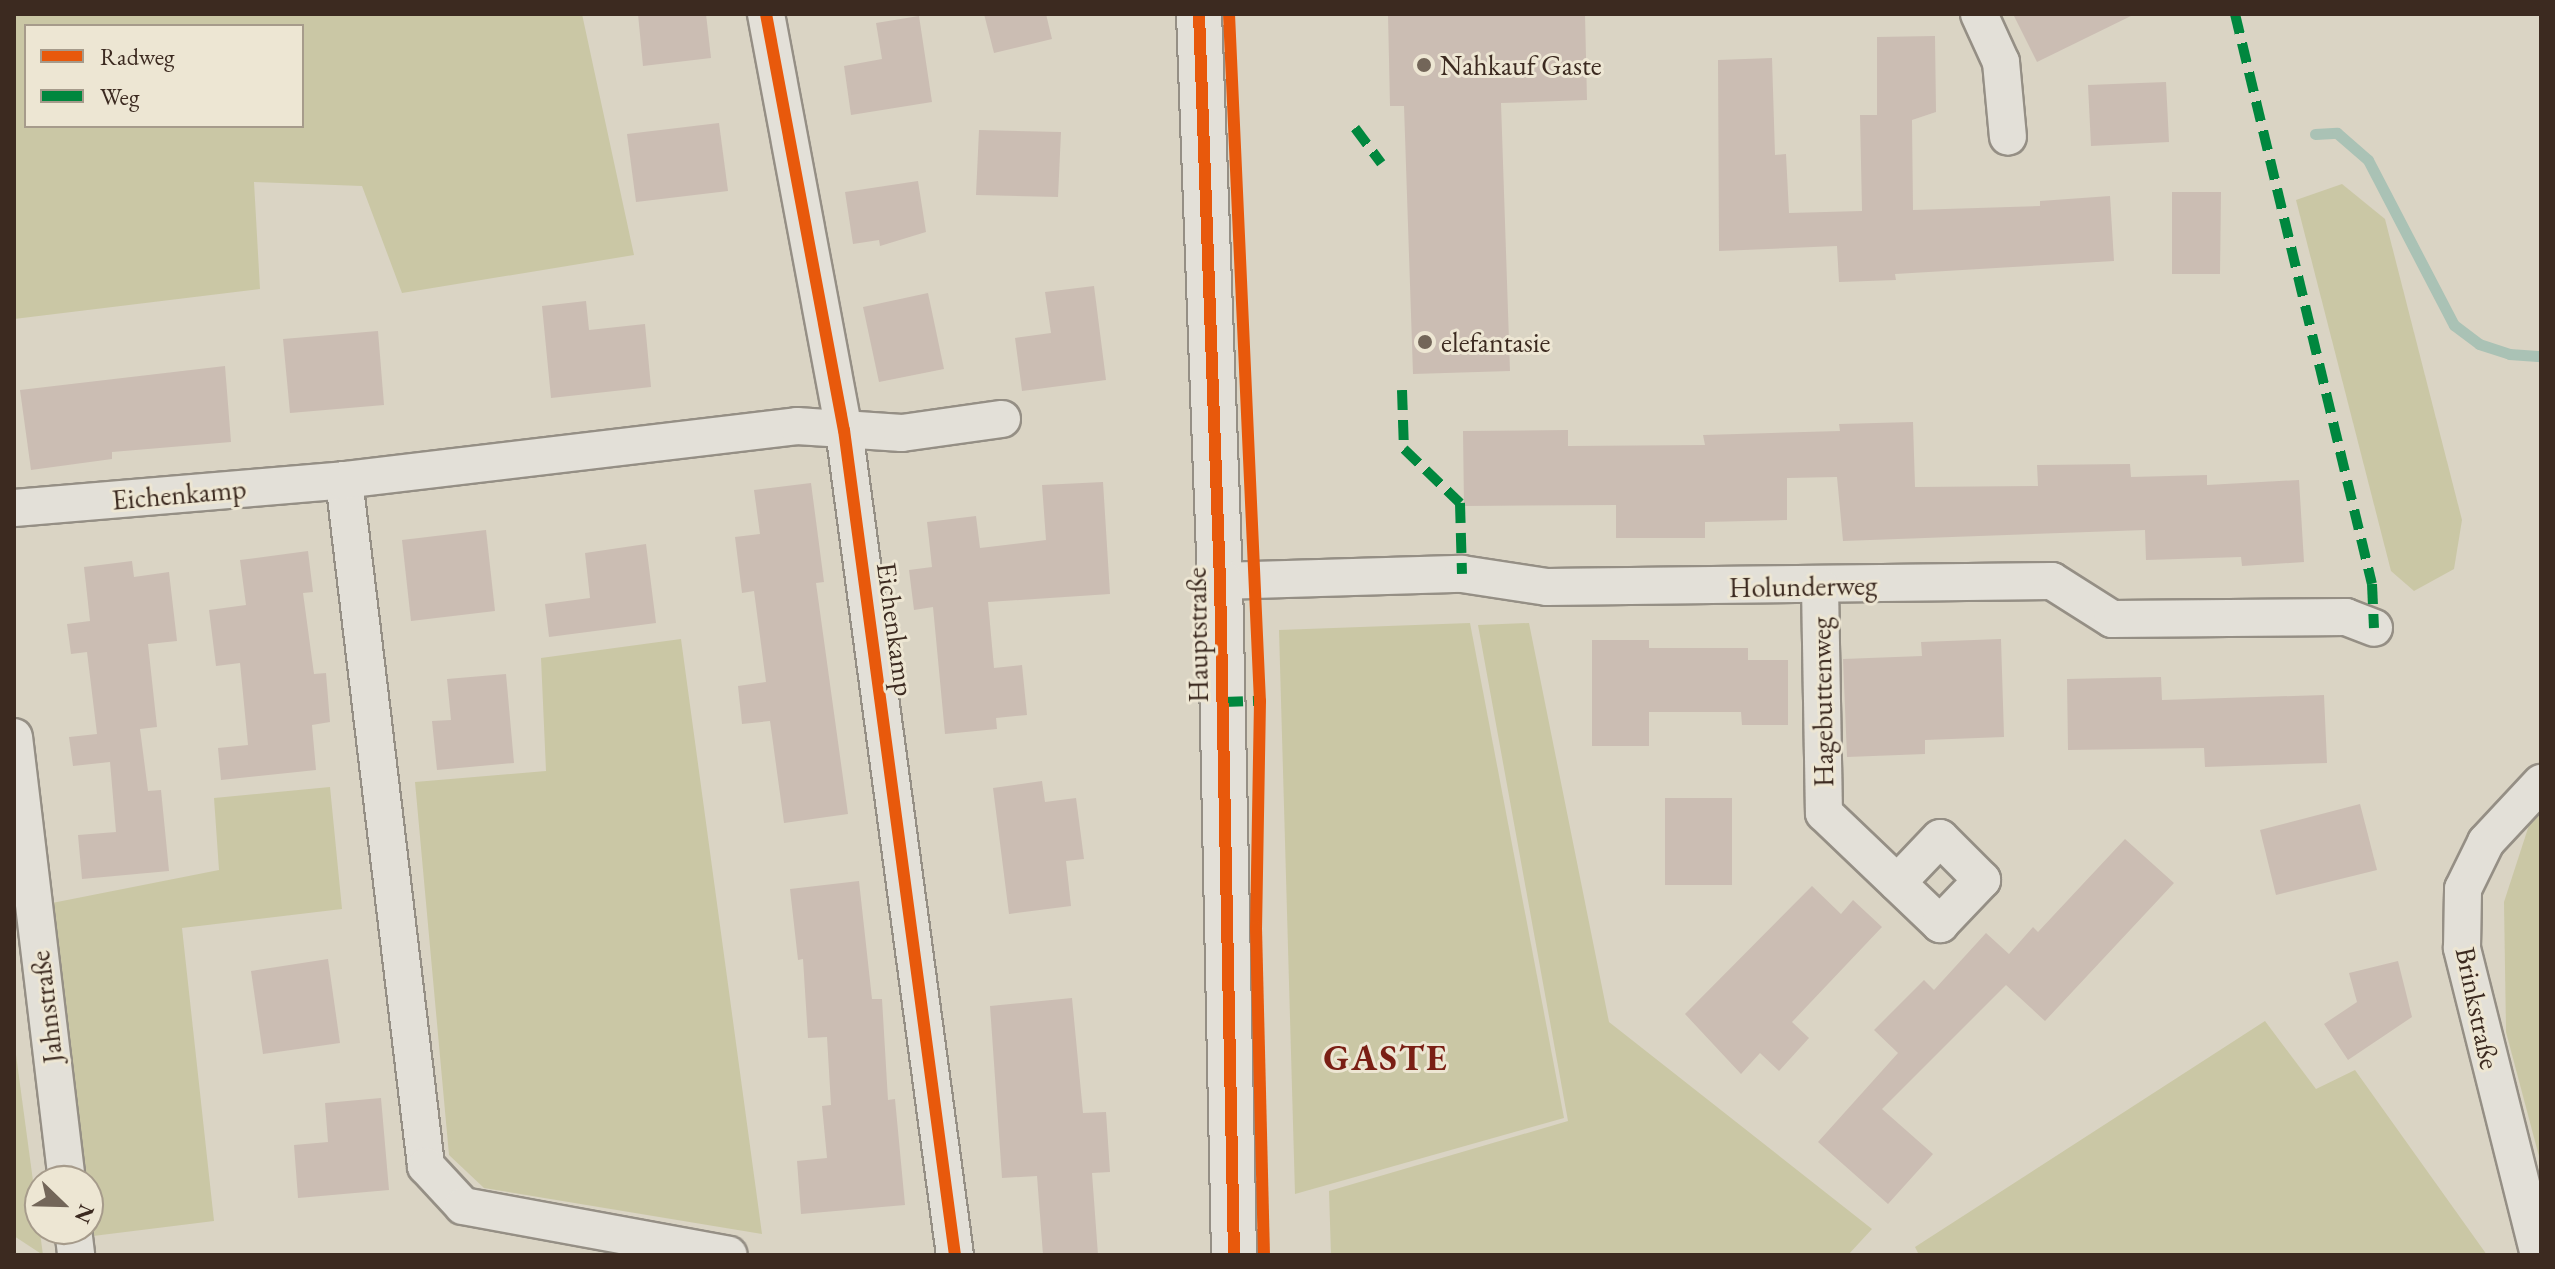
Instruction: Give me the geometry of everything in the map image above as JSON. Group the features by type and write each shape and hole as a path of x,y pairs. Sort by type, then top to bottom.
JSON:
{"street":[{"name":"Eichenkamp","path":"766,14 844,430 955,1255"},
{"name":"Hauptstraße","path":"1199,14 1220,581 1234,1255"},
{"path":"1979,14 2001,62 2008,137"},
{"path":"844,430 902,433 1002,419"},
{"name":"Eichenkamp","path":"14,508 344,480 797,426 844,430"},
{"path":"344,480 426,1166 463,1206 729,1255"},
{"name":"Holunderweg","path":"1220,581 1462,574 1547,587 2052,581 2112,619 2346,617 2374,628"},
{"name":"Hagebuttenweg","path":"1820,586 1824,813 1897,883"},
{"name":"Jahnstraße","path":"14,737 65,1165"},
{"name":"Brinkstraße","path":"2539,1255 2462,948 2463,889 2486,842 2541,783"}],"shaded area":[{"path":"14,14 582,14 634,255 402,293 362,186 254,182 260,289 14,319"},
{"path":"2342,184 2385,219 2462,520 2454,569 2414,591 2391,571 2296,200"},
{"path":"1470,623 1564,1118 1295,1194 1279,630"},
{"path":"1529,623 1609,1022 1872,1229 1848,1255 1331,1255 1329,1191 1568,1121 1478,625"},
{"path":"681,639 762,1234 484,1188 449,1155 415,782 546,771 541,658"},
{"path":"330,787 342,909 182,928 214,1221 104,1235 104,1165 84,1165 52,903 219,870 214,798"},
{"path":"2541,810 2541,1164 2506,1032 2504,902 2530,822"},
{"path":"2265,1021 2316,1089 2355,1070 2487,1255 1919,1255 1915,1247"},
{"path":"14,1040 31,1165 24,1165 24,1243 14,1236"},
{"path":"28,1245 42,1245 43,1255"}],"building":[{"path":"638,14 706,14 711,58 643,66"},
{"path":"984,14 1046,14 1052,39 994,53"},
{"path":"1388,14 1585,14 1587,100 1501,103 1510,371 1413,374 1404,106 1390,106"},
{"path":"2013,14 2135,14 2037,62"},
{"path":"919,16 932,102 851,115 844,66 882,59 876,23"},
{"path":"1935,36 1936,112 1912,120 1913,210 2040,206 2040,201 2110,196 2114,261 1895,274 1896,280 1839,282 1837,246 1719,251 1718,60 1772,58 1775,155 1786,154 1789,213 1862,211 1860,115 1877,115 1877,37"},
{"path":"2166,82 2169,142 2091,146 2088,85"},
{"path":"719,123 728,191 636,202 627,134"},
{"path":"979,130 1061,132 1058,197 976,195"},
{"path":"918,181 926,232 880,246 879,240 853,244 845,192"},
{"path":"2172,192 2221,192 2220,274 2172,274"},
{"path":"1094,286 1106,380 1022,391 1015,338 1051,333 1045,292"},
{"path":"928,293 944,369 879,382 863,307"},
{"path":"586,301 589,330 645,324 651,387 551,398 542,306"},
{"path":"378,331 384,405 290,413 283,339"},
{"path":"225,366 231,442 112,452 112,459 31,470 20,390"},
{"path":"1913,422 1915,487 2038,486 2037,465 2130,464 2131,477 2207,475 2207,485 2299,480 2304,562 2242,566 2241,557 2146,560 2145,530 1843,541 1837,477 1787,478 1787,520 1705,522 1705,538 1616,538 1616,505 1464,506 1463,431 1568,430 1568,446 1705,445 1703,435 1840,431 1839,424"},
{"path":"1103,482 1110,594 988,602 994,668 1022,665 1027,715 996,718 997,729 945,734 933,607 914,610 909,570 932,567 927,522 976,516 980,548 1046,540 1042,485"},
{"path":"811,483 824,582 816,583 848,814 784,823 770,721 742,724 738,686 766,682 754,591 742,593 735,537 760,534 754,490"},
{"path":"486,530 495,611 411,621 402,540"},
{"path":"646,544 656,623 549,637 545,604 590,598 585,553"},
{"path":"308,551 313,592 303,593 314,674 326,673 330,722 312,725 316,770 221,780 218,748 248,745 240,663 216,666 209,610 246,605 240,560"},
{"path":"132,561 134,577 169,572 177,641 148,644 157,727 140,729 148,791 161,790 169,871 82,879 78,835 116,832 110,762 73,766 69,737 97,734 87,652 71,654 67,624 90,621 84,567"},
{"path":"2001,639 2004,737 1925,740 1925,754 1847,757 1843,659 1922,656 1921,642"},
{"path":"1592,640 1649,640 1649,648 1748,648 1748,660 1788,660 1788,725 1742,725 1741,712 1649,712 1649,746 1592,746"},
{"path":"506,674 514,763 437,770 432,721 451,720 447,679"},
{"path":"2161,677 2162,700 2324,695 2327,763 2205,767 2204,748 2068,750 2067,679"},
{"path":"1042,781 1045,802 1076,798 1084,859 1066,861 1071,906 1009,914 993,788"},
{"path":"1665,798 1732,798 1732,885 1665,885"},
{"path":"2360,804 2377,870 2276,895 2260,830"},
{"path":"2125,839 2174,883 2045,1021 2006,985 1882,1109 1933,1154 1888,1204 1818,1142 1898,1053 1874,1030 1924,980 1934,990 1986,933 2009,954 2033,927 2038,932"},
{"path":"859,881 872,999 882,999 888,1100 895,1099 905,1205 801,1214 797,1161 827,1158 822,1106 831,1105 827,1037 808,1038 803,959 798,960 790,889"},
{"path":"1812,886 1841,914 1853,900 1882,927 1792,1022 1809,1038 1779,1071 1760,1053 1741,1074 1685,1014"},
{"path":"328,959 340,1043 263,1054 251,971"},
{"path":"2398,961 2412,1017 2348,1060 2324,1024 2357,1002 2349,973"},
{"path":"1072,998 1083,1113 1106,1112 1110,1172 1092,1173 1098,1255 1043,1255 1037,1176 1002,1178 990,1006"},
{"path":"381,1098 389,1190 298,1198 294,1145 328,1142 325,1103"}],"waterway":[{"path":"2315,134 2337,133 2368,160 2454,325 2479,344 2509,354 2541,356"}],"marked path":[{"path":"2235,14 2372,584 2374,628"},
{"path":"1355,128 1381,163"},
{"path":"1402,390 1404,449 1460,503 1462,574"},
{"path":"1223,702 1260,701"}],"cycle path":[{"path":"766,14 844,430 955,1255"},
{"path":"1199,14 1220,581 1234,1255"},
{"path":"1229,14 1260,701 1256,928 1264,1255"}],"place":[{"name":"Nahkauf Gaste","path":"1424,65"},
{"name":"elefantasie","path":"1425,342"}],"district":[{"name":"GASTE","path":"1386,1058"}]}
